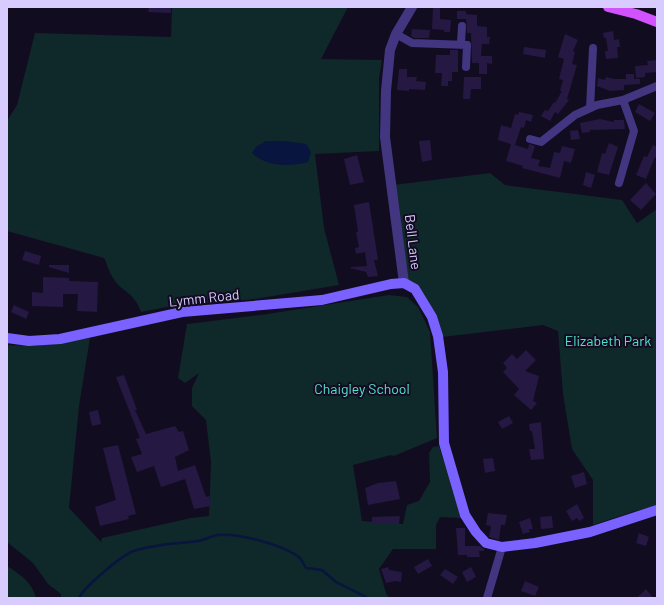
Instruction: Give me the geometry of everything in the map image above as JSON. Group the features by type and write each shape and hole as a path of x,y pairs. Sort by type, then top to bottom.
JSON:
{"main road":[{"path":"608,7 636,14 657,22"},
{"name":"Lymm Road","path":"7,338 30,341 60,340 182,312 322,300 391,284 404,283"},
{"name":"Bell Lane","path":"404,283 415,289 425,303 432,317 438,336 442,372 444,443 465,515 476,532 486,543 502,547"},
{"path":"502,547 535,543 590,532 657,510"}],"street":[{"name":"Bell Lane","path":"404,283 385,137 387,68 390,50 396,34 412,7"},
{"path":"461,44 462,26"},
{"path":"396,34 412,43 467,45 466,67"},
{"path":"590,108 593,48"},
{"path":"530,139 541,142 575,115 590,108 623,100 657,86"},
{"path":"619,183 634,131 623,100"},
{"path":"487,598 502,547"}],"green space":[{"path":"172,7 348,7 321,59 382,60 379,78 379,151 315,154 324,228 339,285 255,299 172,306 141,312 135,300 120,287 113,278 104,258 7,231 7,121 17,105 35,33 171,37"},
{"name":"Elizabeth Park","path":"490,173 505,185 622,200 637,223 657,209 657,506 632,512 593,525 593,480 572,449 563,394 558,331 543,325 442,337 435,314 401,280 393,185"},
{"name":"Chaigley School","path":"389,295 407,297 418,307 430,332 437,438 394,456 391,455 353,465 362,521 403,524 407,505 419,501 430,482 429,453 433,447 439,446 443,459 451,467 461,518 440,517 436,525 436,549 393,549 379,569 386,593 389,598 61,598 61,594 48,584 33,563 7,542 7,345 35,346 90,338 79,406 69,508 101,542 102,538 191,518 209,516 211,462 206,420 192,406 192,388 199,373 185,383 178,378 187,324 261,315"},
{"path":"7,566 21,575 32,587 36,598 12,598 7,596"}],"water":[{"path":"266,141 284,141 306,144 311,152 308,162 293,165 278,165 258,158 252,153 256,147"}],"building":[{"path":"149,7 171,7 171,13 148,12"},
{"path":"433,7 440,7 440,19 451,20 450,32 432,29"},
{"path":"457,11 466,11 466,14 477,15 477,26 487,27 487,37 490,37 489,44 482,44 481,56 492,56 492,64 487,63 487,74 479,74 479,63 472,63 471,33 467,33 466,19 457,19"},
{"path":"412,29 430,30 429,38 414,38 411,36"},
{"path":"613,31 614,40 619,39 620,47 617,47 618,58 606,59 605,51 608,51 606,38 604,38 603,33"},
{"path":"565,34 578,40 573,51 575,52 572,64 577,65 567,99 569,100 558,114 555,112 550,121 541,116 545,110 548,111 554,102 555,103 562,91 560,91 563,80 559,79 564,59 558,57"},
{"path":"524,47 546,50 545,58 523,54"},
{"path":"450,50 458,50 458,72 452,72 452,81 448,81 448,86 441,86 442,73 435,73 436,55 450,55"},
{"path":"657,60 657,72 645,73 645,77 636,78 635,66 648,65 647,61"},
{"path":"399,69 407,69 407,77 417,77 416,81 426,82 425,90 397,90"},
{"path":"626,74 634,74 634,79 640,79 640,84 624,85 624,90 610,91 597,86 598,78 605,80 606,77 626,79"},
{"path":"464,77 481,77 481,89 471,89 470,99 463,99"},
{"path":"639,104 655,113 650,121 635,112"},
{"path":"519,112 533,115 531,122 526,120 524,128 521,127 515,145 528,149 529,144 535,146 531,158 540,160 538,166 550,168 554,152 560,153 562,146 575,149 571,163 564,161 560,178 522,168 523,166 506,161 511,144 498,140 501,125 511,128 515,114 518,115"},
{"path":"600,119 614,122 614,120 624,120 625,129 590,130 590,132 582,133 580,123"},
{"path":"578,130 580,139 571,140 570,131"},
{"path":"430,140 432,160 422,162 419,141"},
{"path":"609,143 618,147 609,175 597,172 602,153 605,154"},
{"path":"653,145 657,147 657,158 655,157 646,179 636,175 644,156 647,157"},
{"path":"357,155 364,182 350,185 344,159"},
{"path":"586,172 595,175 591,188 583,185"},
{"path":"646,183 656,194 641,210 630,200"},
{"path":"369,202 378,260 374,260 378,276 368,277 366,272 350,268 367,266 365,252 356,254 355,248 359,247 356,232 358,232 354,205"},
{"path":"25,251 41,256 39,265 22,260"},
{"path":"49,265 69,265 69,273 49,267"},
{"path":"43,277 69,278 69,281 98,282 97,312 77,311 78,294 63,294 63,307 32,306 32,292 43,293"},
{"path":"14,305 29,312 26,319 11,312"},
{"path":"526,350 536,360 525,371 539,376 533,401 537,403 531,410 514,395 519,389 503,372 507,368 503,363 512,354 517,359"},
{"path":"124,375 137,410 135,410 146,434 175,426 179,432 183,431 189,450 175,457 178,471 195,465 206,497 209,496 211,506 194,509 185,479 161,487 154,466 137,472 131,457 142,454 136,439 140,438 116,377"},
{"path":"98,410 101,424 92,426 89,412"},
{"path":"509,416 513,423 502,429 498,422"},
{"path":"541,422 544,459 531,460 529,449 535,449 532,431 530,431 529,424"},
{"path":"118,445 136,514 128,516 129,519 100,526 95,507 116,500 103,448"},
{"path":"493,458 495,471 485,473 483,459"},
{"path":"584,472 587,484 575,488 571,476"},
{"path":"396,481 400,499 368,505 365,488 378,483"},
{"path":"577,504 584,518 579,521 577,518 572,521 566,511"},
{"path":"488,513 507,515 505,525 501,525 499,540 489,537 491,526 486,525"},
{"path":"400,516 399,524 372,524 372,517"},
{"path":"552,516 553,528 541,529 540,517"},
{"path":"530,518 533,529 529,529 530,532 523,534 519,522"},
{"path":"456,528 465,528 465,546 480,546 484,549 484,551 479,551 480,557 458,555"},
{"path":"639,533 649,537 646,546 636,543"},
{"path":"428,559 432,566 418,574 414,567"},
{"path":"388,567 389,570 402,572 401,582 395,581 386,583 381,569"},
{"path":"471,567 476,577 467,582 462,572"},
{"path":"445,569 458,577 453,584 440,575"},
{"path":"525,581 539,587 535,596 521,591"},
{"path":"646,589 653,598 636,598 641,594"}],"waterway":[{"path":"79,598 88,586 129,553 158,546 198,541 218,535 237,536 273,544 293,553 300,558 306,568 322,570 336,582 368,598"}]}
